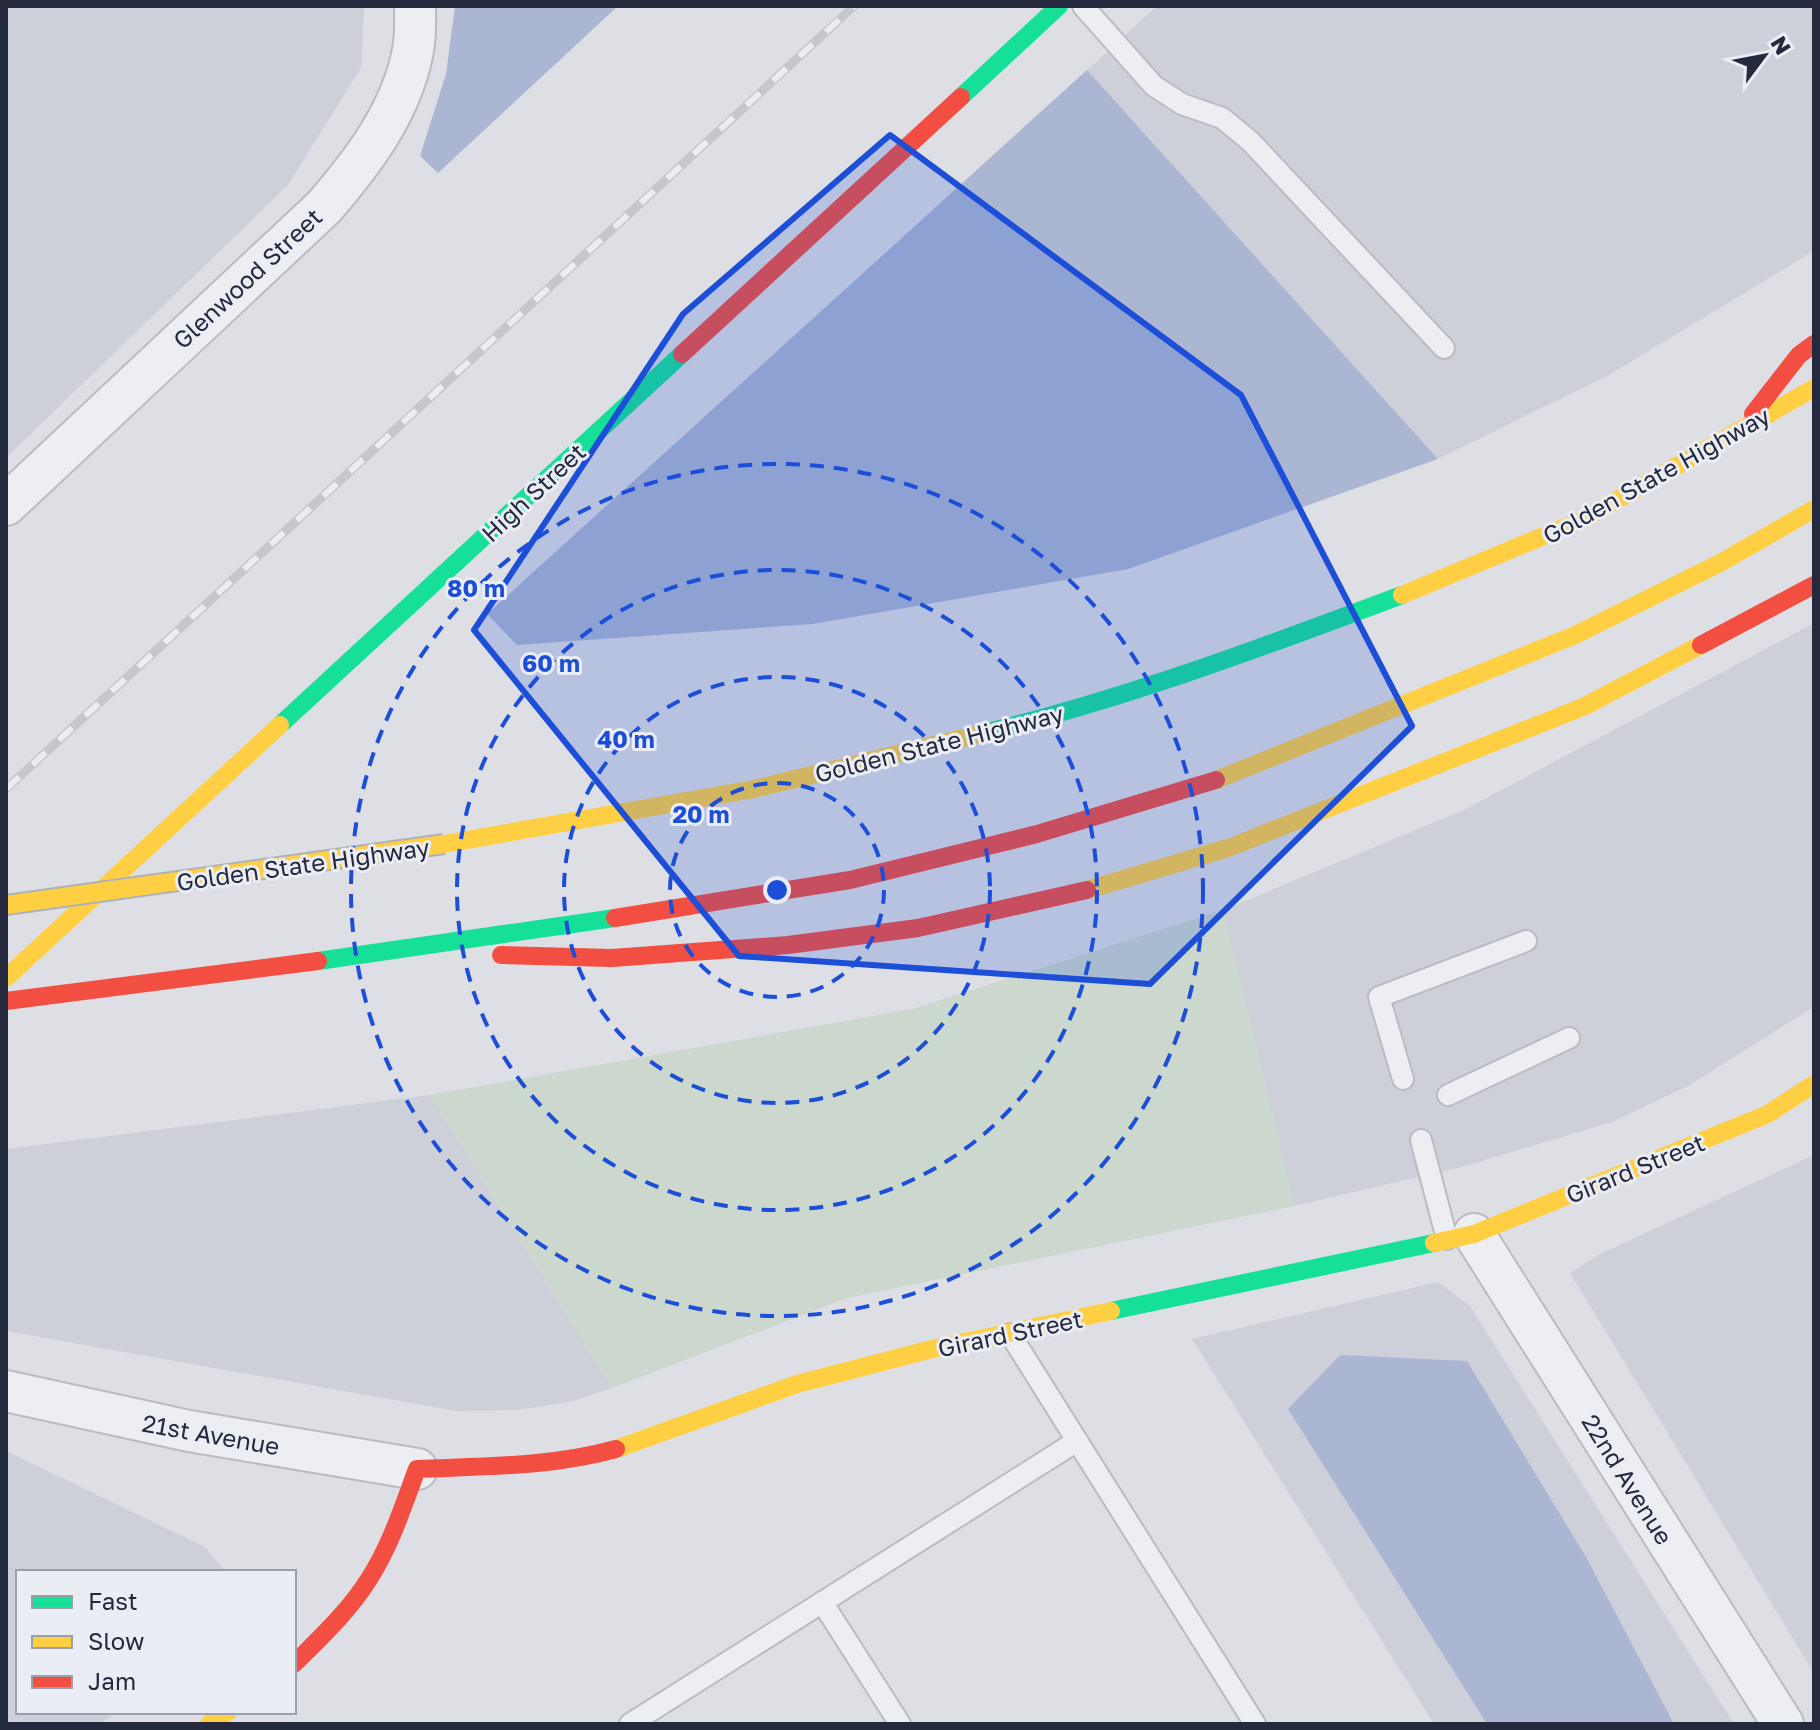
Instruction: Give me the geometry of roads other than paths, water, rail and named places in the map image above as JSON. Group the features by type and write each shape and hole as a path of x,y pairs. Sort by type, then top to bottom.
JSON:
{"main road":[{"name":"High Street","path":"6,978 1059,6"},
{"path":"1741,429 1799,355 1814,344"},
{"name":"Golden State Highway","path":"6,905 444,844 754,789 1041,719 1207,668 1436,583 1582,520 1814,388"},
{"path":"6,1001 378,952 850,880 1037,834 1200,785 1573,636 1720,563 1814,509"},
{"path":"378,952 612,958 788,945 918,928 1074,894 1228,848 1583,707 1814,585"},
{"name":"Girard Street","path":"417,1469 539,1464 588,1457 629,1446 797,1384 932,1349 1460,1236 1768,1114 1814,1084"},
{"path":"296,1662 333,1625 370,1577 397,1521 417,1469"}],"street":[{"name":"Glenwood Street","path":"6,505 324,207 359,167 395,108 413,50 415,6"},
{"name":"22nd Avenue","path":"1460,1236 1783,1724"},
{"name":"21st Avenue","path":"6,1391 189,1431 417,1469"}],"lane":[{"path":"1083,6 1154,86 1182,104 1222,118 1250,141 1444,348"},
{"path":"1403,1079 1379,997 1526,941"},
{"path":"1448,1095 1569,1038"},
{"path":"1421,1140 1460,1236"},
{"path":"1010,1334 1255,1724"},
{"path":"630,1724 1077,1441"},
{"path":"822,1602 900,1724"}],"water":[{"path":"455,6 618,6 438,173 420,156 446,74"},
{"path":"1087,70 1438,459 1128,569 813,624 517,645 487,614"},
{"path":"1340,1355 1467,1361 1586,1557 1674,1724 1487,1724 1288,1409"}],"railway":[{"path":"6,789 854,6"}]}
